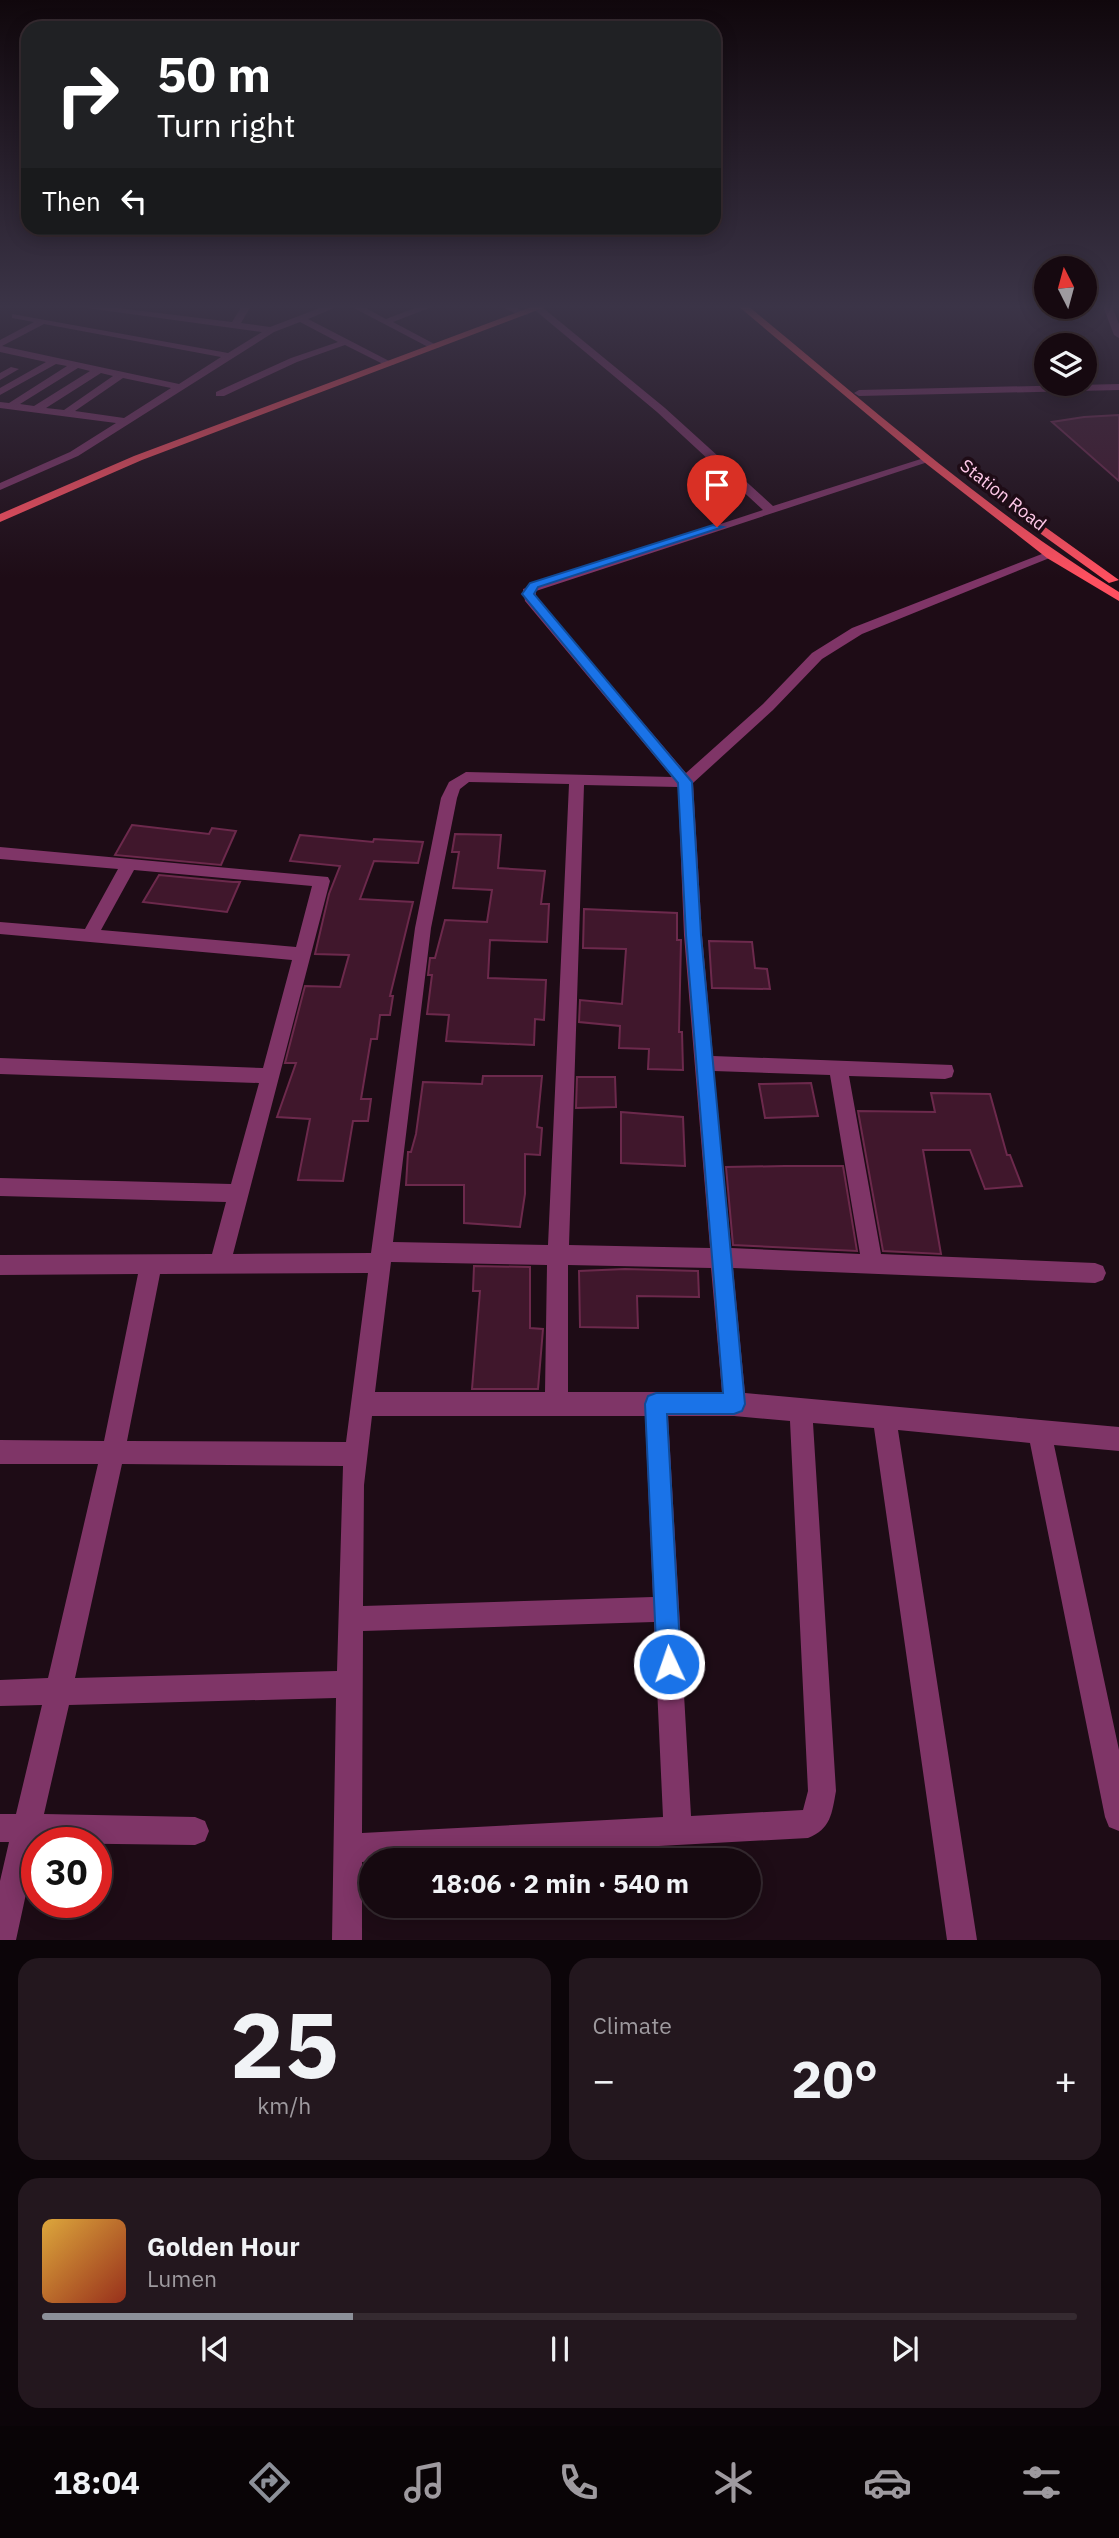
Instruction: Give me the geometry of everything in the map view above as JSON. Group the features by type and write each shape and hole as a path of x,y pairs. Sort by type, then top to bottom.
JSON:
{"main road":[{"path":"0,518 138,458 303,397"},
{"name":"Station Road","path":"851,397 1051,555 1119,597"},
{"name":"Station Road","path":"864,397 1042,531 1119,583"}],"street":[{"path":"5,406 21,397"},
{"path":"37,409 57,397"},
{"path":"66,413 90,397"},
{"path":"0,487 74,454 165,397"},
{"path":"645,397 769,510"},
{"path":"5,406 126,421"},
{"path":"734,1404 704,1063 685,782 530,598 529,589 928,460"},
{"path":"347,1940 352,1485 423,928 449,798 454,786 466,777 685,782 768,707 817,656 857,631 1051,555"},
{"path":"556,1404 558,1255 577,779"},
{"path":"0,853 322,881 220,1264"},
{"path":"90,935 130,863"},
{"path":"0,928 303,954"},
{"path":"704,1063 945,1071"},
{"path":"0,1066 271,1076"},
{"path":"838,1067 872,1264"},
{"path":"0,1186 241,1193"},
{"path":"0,1265 220,1264 381,1257 558,1255 721,1258 1095,1273"},
{"path":"1,1940 13,1829 58,1690 113,1453 151,1265"},
{"path":"363,1404 734,1404 1119,1438"},
{"path":"656,1404 678,1831"},
{"path":"348,1848 808,1824 817,1817 822,1791 802,1410"},
{"path":"884,1417 962,1940"},
{"path":"1040,1432 1110,1734 1119,1817"},
{"path":"0,1452 357,1454"},
{"path":"351,1619 666,1609"},
{"path":"0,1693 350,1684"},
{"path":"13,1829 195,1831"}],"building":[{"path":"1119,415 1119,481 1052,422 1084,417"},
{"path":"132,825 209,834 212,828 236,831 221,865 115,855"},
{"path":"455,834 501,835 498,868 545,871 541,904 549,904 547,942 490,940 488,978 546,980 544,1020 535,1019 534,1045 446,1041 449,1015 427,1014 432,975 428,975 430,958 435,958 445,920 487,922 492,890 453,888 459,852 452,852"},
{"path":"300,835 373,842 374,839 423,842 418,863 374,861 360,899 413,902 390,996 393,996 390,1015 380,1015 377,1039 371,1039 361,1099 371,1099 368,1121 353,1121 343,1181 298,1180 310,1119 277,1117 296,1063 285,1063 305,986 340,987 349,955 315,954 329,894 340,866 290,861"},
{"path":"159,875 240,882 227,912 143,902"},
{"path":"584,909 677,913 677,940 681,940 679,1032 682,1032 683,1070 648,1069 649,1049 619,1048 620,1026 579,1022 580,1000 622,1004 626,949 583,948"},
{"path":"709,941 752,942 755,968 767,969 770,989 712,988"},
{"path":"483,1076 542,1076 537,1127 542,1128 540,1155 525,1154 525,1194 520,1227 464,1223 464,1185 406,1185 408,1152 411,1152 416,1134 423,1082 482,1084"},
{"path":"577,1077 615,1077 616,1107 576,1108"},
{"path":"811,1083 818,1116 765,1118 759,1084"},
{"path":"931,1093 990,1094 1007,1155 1010,1155 1022,1186 985,1189 970,1150 923,1150 941,1254 883,1251 858,1111 935,1112"},
{"path":"621,1112 683,1117 685,1166 621,1163"},
{"path":"843,1166 857,1251 733,1245 726,1167"},
{"path":"474,1266 530,1267 530,1328 543,1329 538,1389 472,1389 480,1291 473,1291"},
{"path":"579,1271 698,1271 699,1297 637,1296 638,1328 580,1327"}],"route":[{"path":"669,1664 656,1404 734,1404 693,935 685,782 528,594 534,585 717,527"}]}
